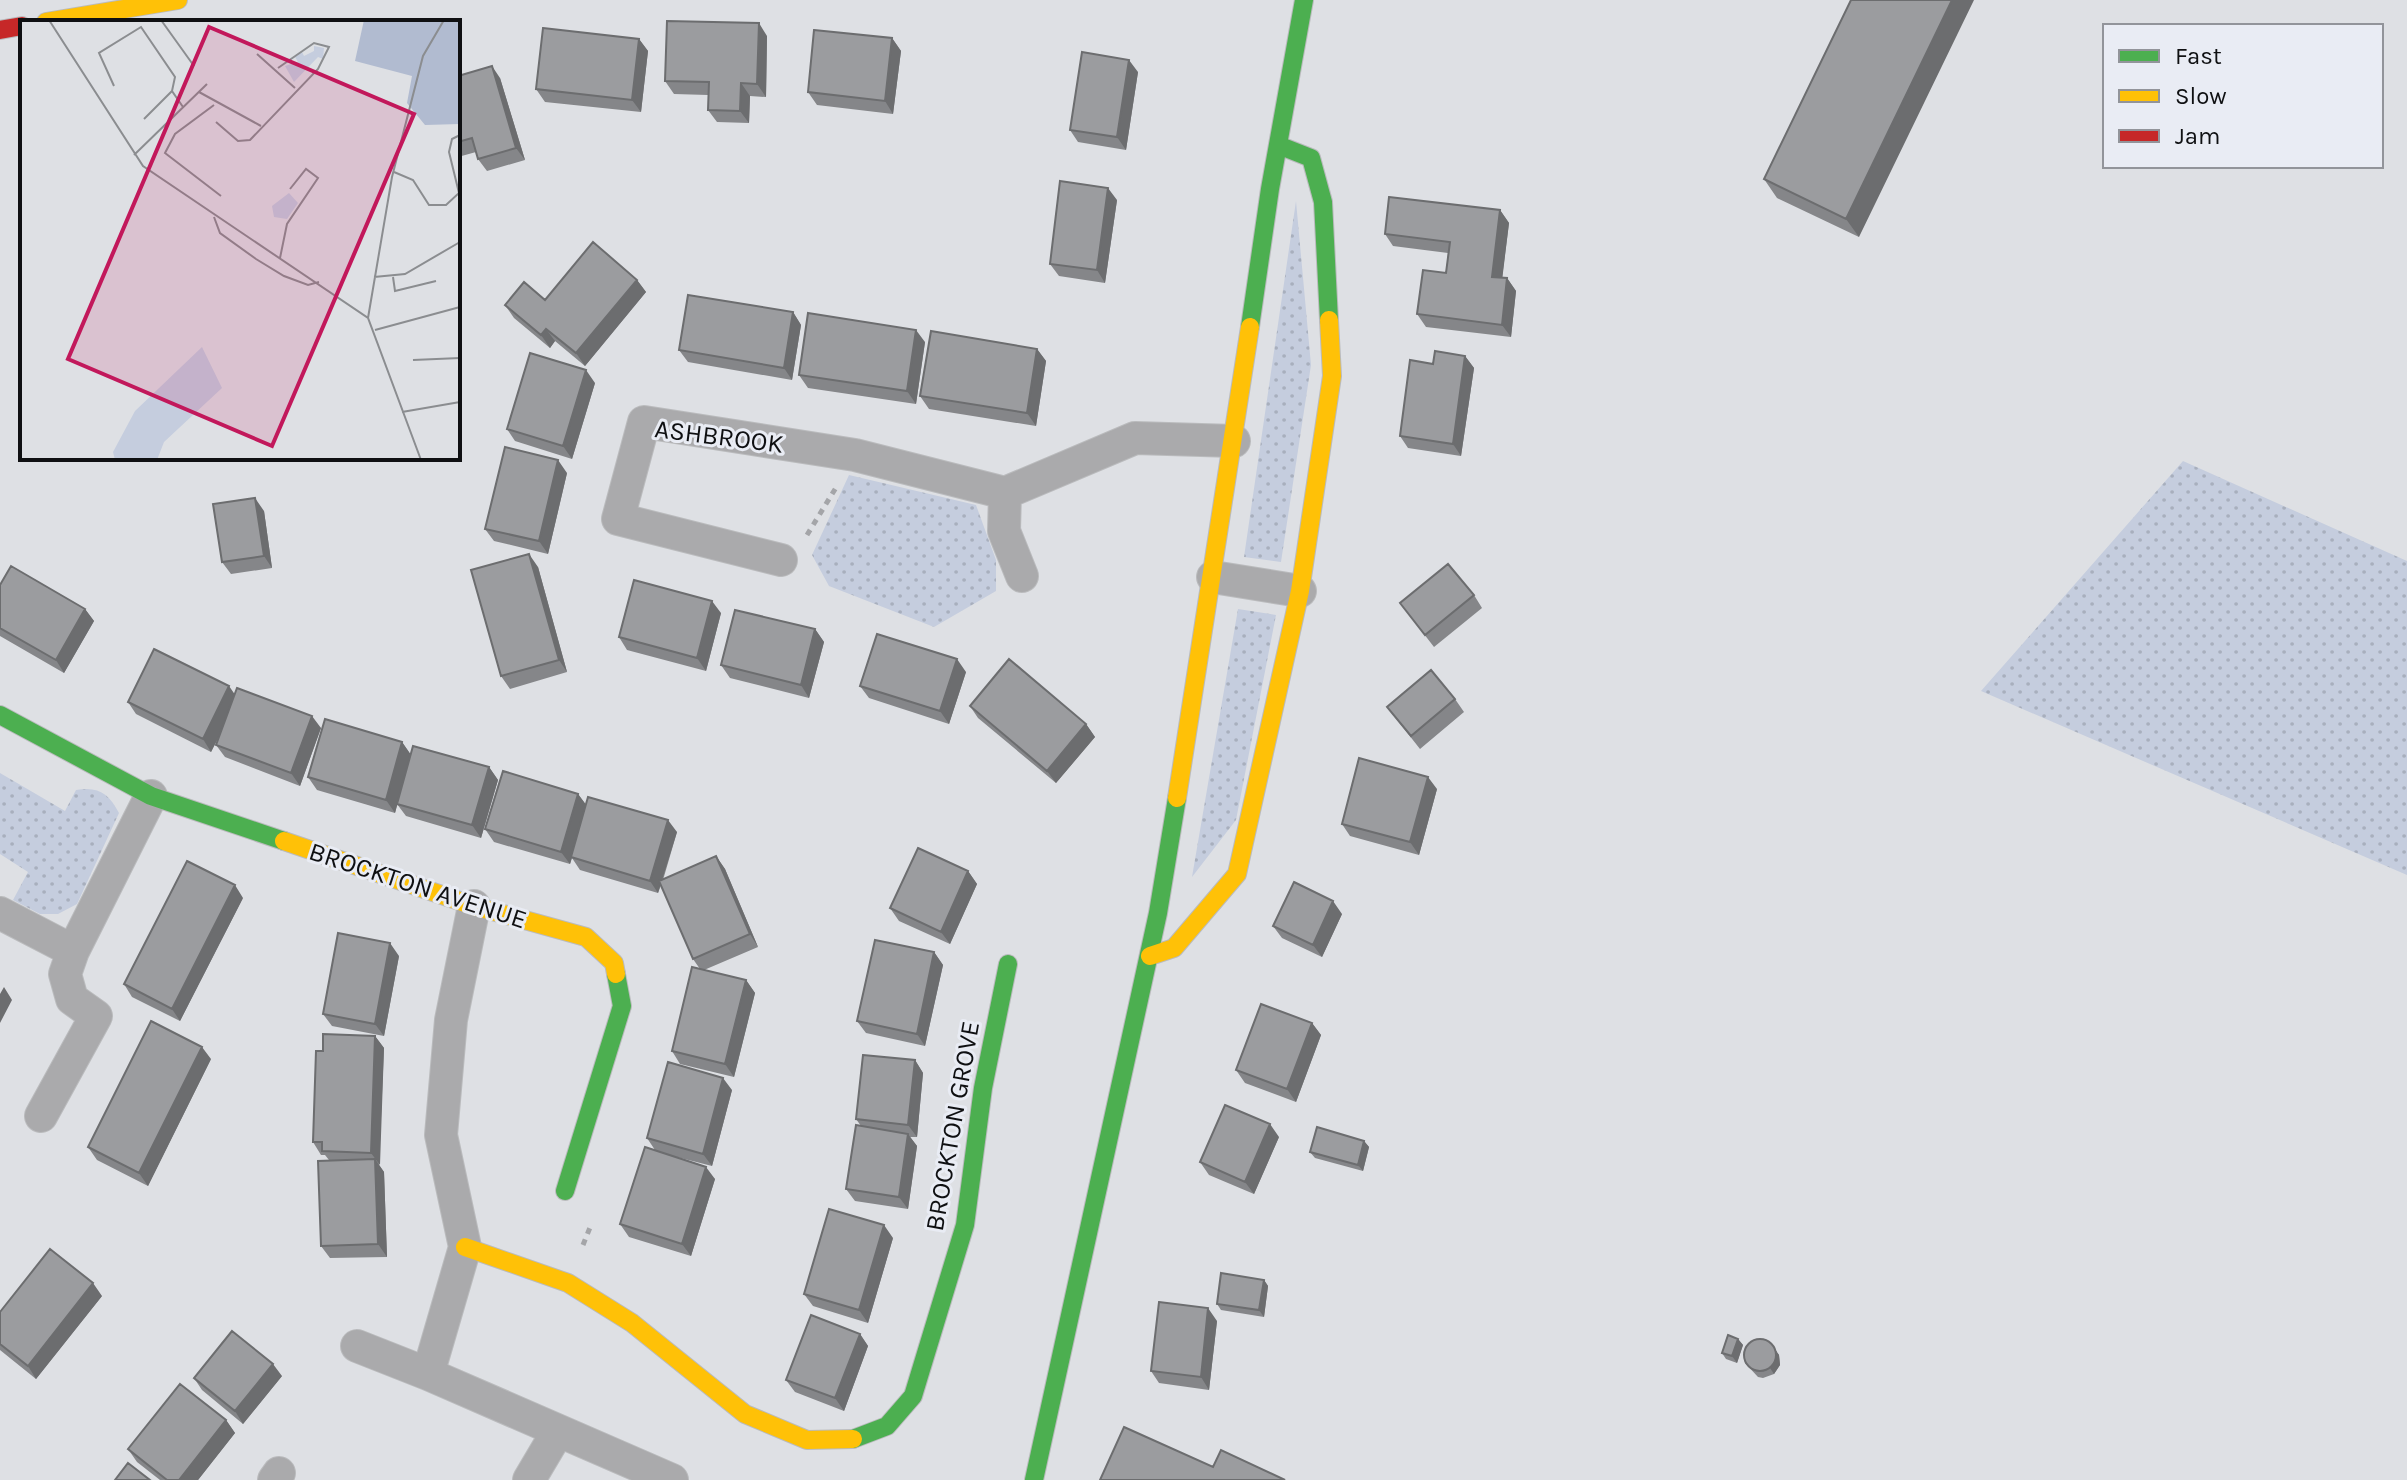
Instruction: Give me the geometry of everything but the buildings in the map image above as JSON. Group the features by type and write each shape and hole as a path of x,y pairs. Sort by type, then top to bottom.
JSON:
{"street":[{"path":"58,20 178,0"},
{"path":"1034,1480 1150,956 1213,577 1278,145 1304,0"},
{"path":"0,30 20,26"},
{"path":"1150,956 1174,948 1237,874 1300,591 1332,376 1323,202 1311,158 1278,145"},
{"name":"ASHBROOK","path":"781,560 618,519 644,422 855,455 1005,493"},
{"path":"1022,576 1004,531 1005,493 1135,438 1234,441"},
{"path":"1213,577 1300,591"},
{"name":"BROCKTON AVENUE","path":"0,715 151,796 474,906 586,937 614,963 622,1006 565,1191"},
{"path":"41,1116 96,1016 72,999 65,974 73,951 151,796"},
{"path":"428,1374 465,1247 441,1135 451,1020 474,906"},
{"path":"0,913 73,951"},
{"name":"BROCKTON GROVE","path":"465,1247 568,1283 632,1323 745,1414 782,1430 807,1440 852,1439 887,1426 913,1396 965,1225 983,1088 1008,964"},
{"path":"357,1346 672,1480"},
{"path":"529,1480 558,1431"}],"path":[{"path":"781,560 799,549 855,455"}],"shaded area":[{"path":"1296,201 1311,365 1281,562 1244,557"},
{"path":"2183,461 2407,561 2407,875 1981,691"},
{"path":"849,475 976,505 996,560 996,591 934,627 829,586 812,555"},
{"path":"1238,609 1276,615 1236,820 1192,877"},
{"path":"0,773 65,811 76,790 91,789 107,796 119,813 77,904 58,914 40,914 13,900 28,872 0,854"}],"traffic: fast":[{"path":"1250,327 1270,189 1304,0"},
{"path":"1278,145 1311,158 1323,202 1329,320"},
{"path":"0,715 151,796 284,841"},
{"path":"1034,1480 1158,913 1177,798"},
{"path":"853,1439 887,1426 913,1396 965,1225 983,1088 1008,964"},
{"path":"565,1191 622,1006 616,974"}],"traffic: slow":[{"path":"58,20 178,0"},
{"path":"1150,956 1174,948 1237,874 1300,591 1332,376 1329,320"},
{"path":"1177,798 1250,327"},
{"path":"284,841 474,906 586,937 614,963 616,974"},
{"path":"465,1247 568,1283 632,1323 745,1414 807,1440 853,1439"}],"traffic: jam":[{"path":"0,30 20,26"}]}
